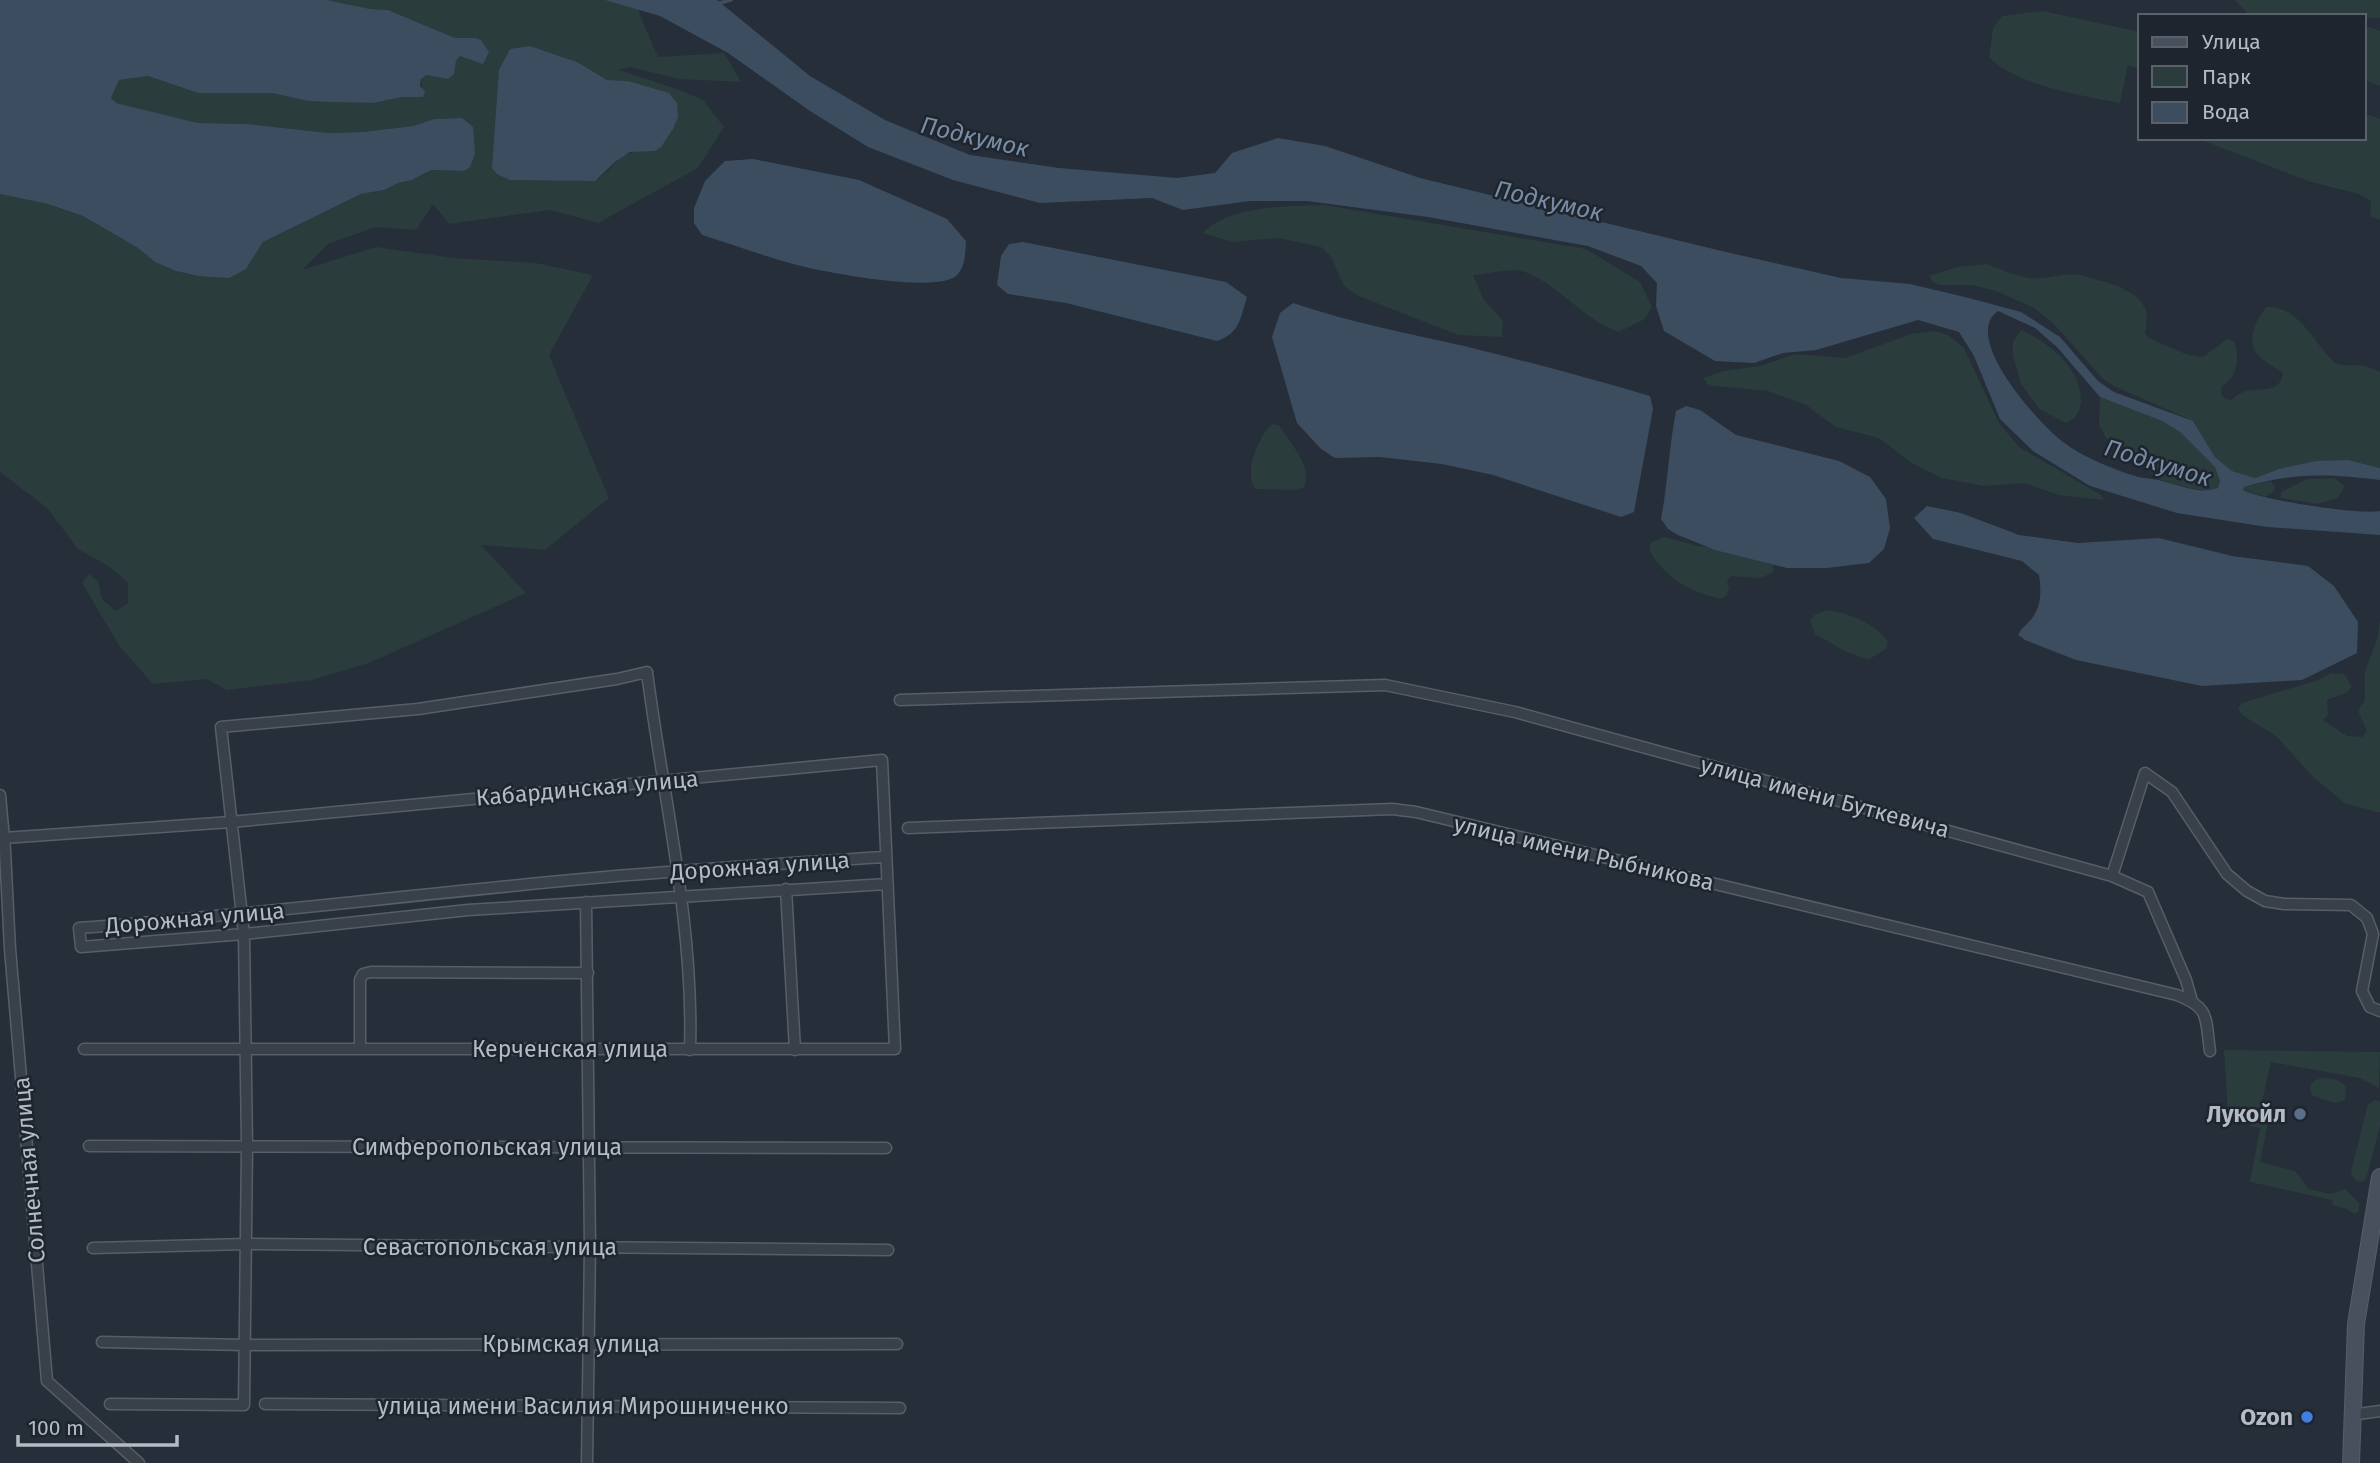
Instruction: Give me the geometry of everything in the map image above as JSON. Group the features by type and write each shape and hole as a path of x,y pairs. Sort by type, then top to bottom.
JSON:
{"street":[{"path":"110,1404 244,1405 247,1146 244,934 221,727 418,709 648,672 656,743 682,897 691,1000 690,1050"},
{"name":"улица имени Буткевича","path":"900,700 1385,685 1515,712 2112,876 2148,892 2186,980 2192,1001"},
{"name":"Кабардинская улица","path":"4,838 231,822 882,760 895,1049"},
{"path":"2112,876 2145,773 2172,792 2227,874 2247,891 2265,901 2284,904 2351,905 2367,918 2373,934 2362,991 2370,1007 2380,1011"},
{"name":"Солнечная улица","path":"0,795 10,949 47,1381 139,1463"},
{"name":"улица имени Рыбникова","path":"908,828 1392,808 2177,995 2192,1001"},
{"name":"Дорожная улица","path":"886,857 678,871 242,915 79,928 81,947 244,934 468,910 887,884"},
{"path":"786,889 795,1050"},
{"path":"586,902 590,1247 587,1463"},
{"path":"360,1049 360,980 363,974 588,973"},
{"path":"2192,1001 2203,1011 2210,1051"},
{"name":"Керченская улица","path":"84,1049 895,1049"},
{"name":"Симферопольская улица","path":"89,1146 886,1148"},
{"path":"2351,1463 2356,1324 2380,1177"},
{"name":"Севастопольская улица","path":"93,1248 246,1244 888,1250"},
{"name":"Крымская улица","path":"102,1342 245,1345 897,1344"},
{"name":"улица имени Василия Мирошниченко","path":"265,1404 900,1408"},
{"path":"2351,1415 2380,1411"}],"green space":[{"path":"327,0 640,0 639,13 658,57 724,53 741,82 679,79 630,67 619,70 703,100 724,127 698,168 598,223 550,210 449,224 433,204 416,230 376,227 328,244 302,270 376,247 454,258 536,263 593,275 549,355 609,498 545,550 481,545 526,593 369,663 312,680 227,690 206,679 153,684 120,647 82,583 89,574 98,581 102,599 116,611 128,603 128,583 110,567 78,549 47,508 0,472 0,194 48,204 83,216 138,248 155,262 198,276 246,269 263,242 361,194 384,190 431,170 464,171 462,118 434,119 413,126 363,132 328,133 248,124 198,123 116,103 111,99 119,80 148,76 198,93 272,93 308,101 373,103 402,97 423,97 421,79 427,75 448,78 454,74 456,61 475,38 455,38 388,10","holes":["530,46 577,62 607,80 628,81 647,150 622,157 595,181 543,181"]},
{"path":"2235,0 2380,0 2380,18 2366,18 2366,14 2248,14"},
{"path":"2043,11 2138,32 2138,68 2128,65 2120,103 2050,88 2001,67 1989,57 1993,28 2002,16"},
{"path":"2366,26 2380,31 2380,86 2366,81"},
{"path":"2366,114 2380,119 2380,220 2370,216 2371,201 2359,194 2311,182 2201,140 2366,140"},
{"path":"1325,205 1586,249 1640,282 1652,307 1645,319 1619,332 1594,319 1548,284 1522,271 1473,275 1484,300 1503,321 1502,337 1458,335 1356,295 1344,286 1331,257 1321,247 1278,238 1232,242 1203,233 1214,224 1243,212"},
{"path":"1987,264 2030,278 2075,274 2118,286 2135,296 2146,310 2145,333 2149,338 2188,355 2203,357 2227,339 2234,341 2236,366 2231,377 2222,386 2221,393 2225,399 2231,400 2247,391 2272,388 2281,380 2283,373 2260,357 2255,351 2252,338 2256,324 2267,307 2288,312 2336,363 2365,366 2380,372 2380,468 2348,460 2279,469 2255,478 2232,471 2215,457 2193,421 2103,379 2053,323 2034,308 1996,291 1972,285 1940,285 1933,282 1929,276 1957,267"},
{"path":"2021,330 2053,350 2076,378 2081,402 2077,415 2066,423 2039,409 2021,384 2013,356 2013,342"},
{"path":"1935,331 1948,335 1964,348 1999,423 2019,447 2101,495 2104,500 2058,495 2024,483 1984,486 1942,478 1910,462 1879,438 1836,427 1806,405 1768,391 1714,386 1707,384 1703,378 1723,371 1760,366 1795,354 1845,358 1911,334"},
{"path":"2100,397 2162,421 2180,432 2215,467 2220,481 2218,488 2211,491 2189,488 2157,479 2143,464 2105,437 2099,424"},
{"path":"1272,424 1279,425 1299,455 1306,471 1304,487 1297,490 1256,489 1252,483 1251,465 1254,455 1262,437"},
{"path":"2334,478 2345,486 2338,498 2317,504 2281,498 2281,492 2307,479"},
{"path":"2271,481 2275,487 2274,491 2265,497 2243,490 2244,487"},
{"path":"1664,537 1698,546 1727,549 1773,565 1774,572 1761,578 1731,576 1727,581 1727,595 1721,599 1710,596 1679,582 1655,560 1649,550 1650,543"},
{"path":"1827,610 1853,616 1869,624 1888,642 1886,649 1868,660 1815,634 1810,621 1814,615"},
{"path":"2380,619 2380,812 2376,812 2346,804 2313,777 2276,736 2242,715 2238,709 2242,703 2318,680 2331,673 2344,674 2352,686 2348,692 2327,700 2328,715 2323,720 2347,736 2362,737 2367,731 2358,711 2365,699 2365,671 2378,637"},
{"path":"2224,1050 2380,1052 2379,1088 2360,1078 2271,1062 2260,1111 2268,1123 2260,1162 2295,1171 2309,1189 2330,1194 2345,1189 2359,1203 2359,1211 2355,1214 2333,1205 2332,1200 2250,1182 2260,1128 2228,1115"},
{"path":"2323,1078 2335,1079 2346,1086 2345,1100 2333,1102 2312,1095 2312,1083"},
{"path":"2376,1100 2380,1102 2380,1126 2366,1179 2357,1181 2351,1171 2368,1104"}],"water":[{"path":"0,0 327,0 388,10 455,38 475,38 481,40 489,52 483,64 460,56 456,61 454,74 448,79 427,75 421,79 420,86 425,91 423,97 402,97 373,103 308,101 272,93 198,93 148,76 119,80 111,98 116,103 198,123 248,124 328,133 363,132 413,126 434,119 462,118 473,127 475,154 470,167 464,171 431,170 384,190 361,194 263,242 246,269 229,278 176,271 155,262 138,248 83,216 48,204 0,194"},
{"path":"605,0 717,0 810,76 885,120 970,155 1059,168 1177,178 1215,173 1232,153 1278,138 1325,146 1420,178 1726,252 1841,278 1910,284 2021,312 2060,337 2098,381 2114,392 2193,421 2215,457 2232,471 2255,478 2279,469 2316,461 2348,460 2380,468 2380,480 2345,476 2295,477 2262,482 2244,487 2243,490 2310,506 2380,511 2380,535 2267,527 2177,513 2090,486 2033,451 2000,419 1974,356 1959,332 1918,320 1816,350 1783,353 1754,363 1715,361 1664,331 1656,306 1657,283 1641,266 1588,246 1428,217 1307,201 1250,201 1183,210 1152,198 1040,203 953,180 868,147 810,111 728,53 660,16","holes":["1998,311 2035,328 2057,347 2100,397 2162,421 2180,432 2215,467 2220,481 2218,488 2197,490 2138,477 2079,453 2052,433 2008,380 1989,340 1989,323"]},
{"path":"530,46 577,62 607,80 628,81 669,93 677,103 678,117 661,147 655,151 630,152 595,181 510,180 497,174 492,168 499,70 510,49"},
{"path":"753,159 859,180 947,219 966,241 962,268 956,276 944,281 927,283 881,280 801,266 702,235 694,223 694,208 705,181 725,161"},
{"path":"1023,242 1226,282 1247,297 1235,329 1217,341 1066,303 1008,294 997,285 1001,256 1009,244"},
{"path":"1293,303 1356,322 1464,346 1650,396 1653,409 1634,512 1621,517 1493,475 1442,464 1380,457 1335,458 1321,449 1297,423 1272,337 1280,313"},
{"path":"1686,406 1700,410 1736,435 1839,461 1870,477 1886,499 1890,528 1884,549 1869,563 1827,568 1787,568 1715,550 1668,529 1661,519 1674,424 1676,411"},
{"path":"1927,506 1961,513 2019,535 2078,543 2159,538 2232,556 2308,566 2334,586 2358,622 2357,653 2302,680 2202,686 2076,660 2018,635 2038,607 2039,575 2022,561 1933,539 1914,518"}],"waterway":[{"path":"716,4 731,0"}],"place":[{"name":"Лукойл","path":"2300,1114"},
{"name":"Ozon","path":"2307,1417"}],"water label":[{"name":"Подкумок","path":"975,137"},
{"name":"Подкумок","path":"1549,201"},
{"name":"Подкумок","path":"2158,463"}]}
